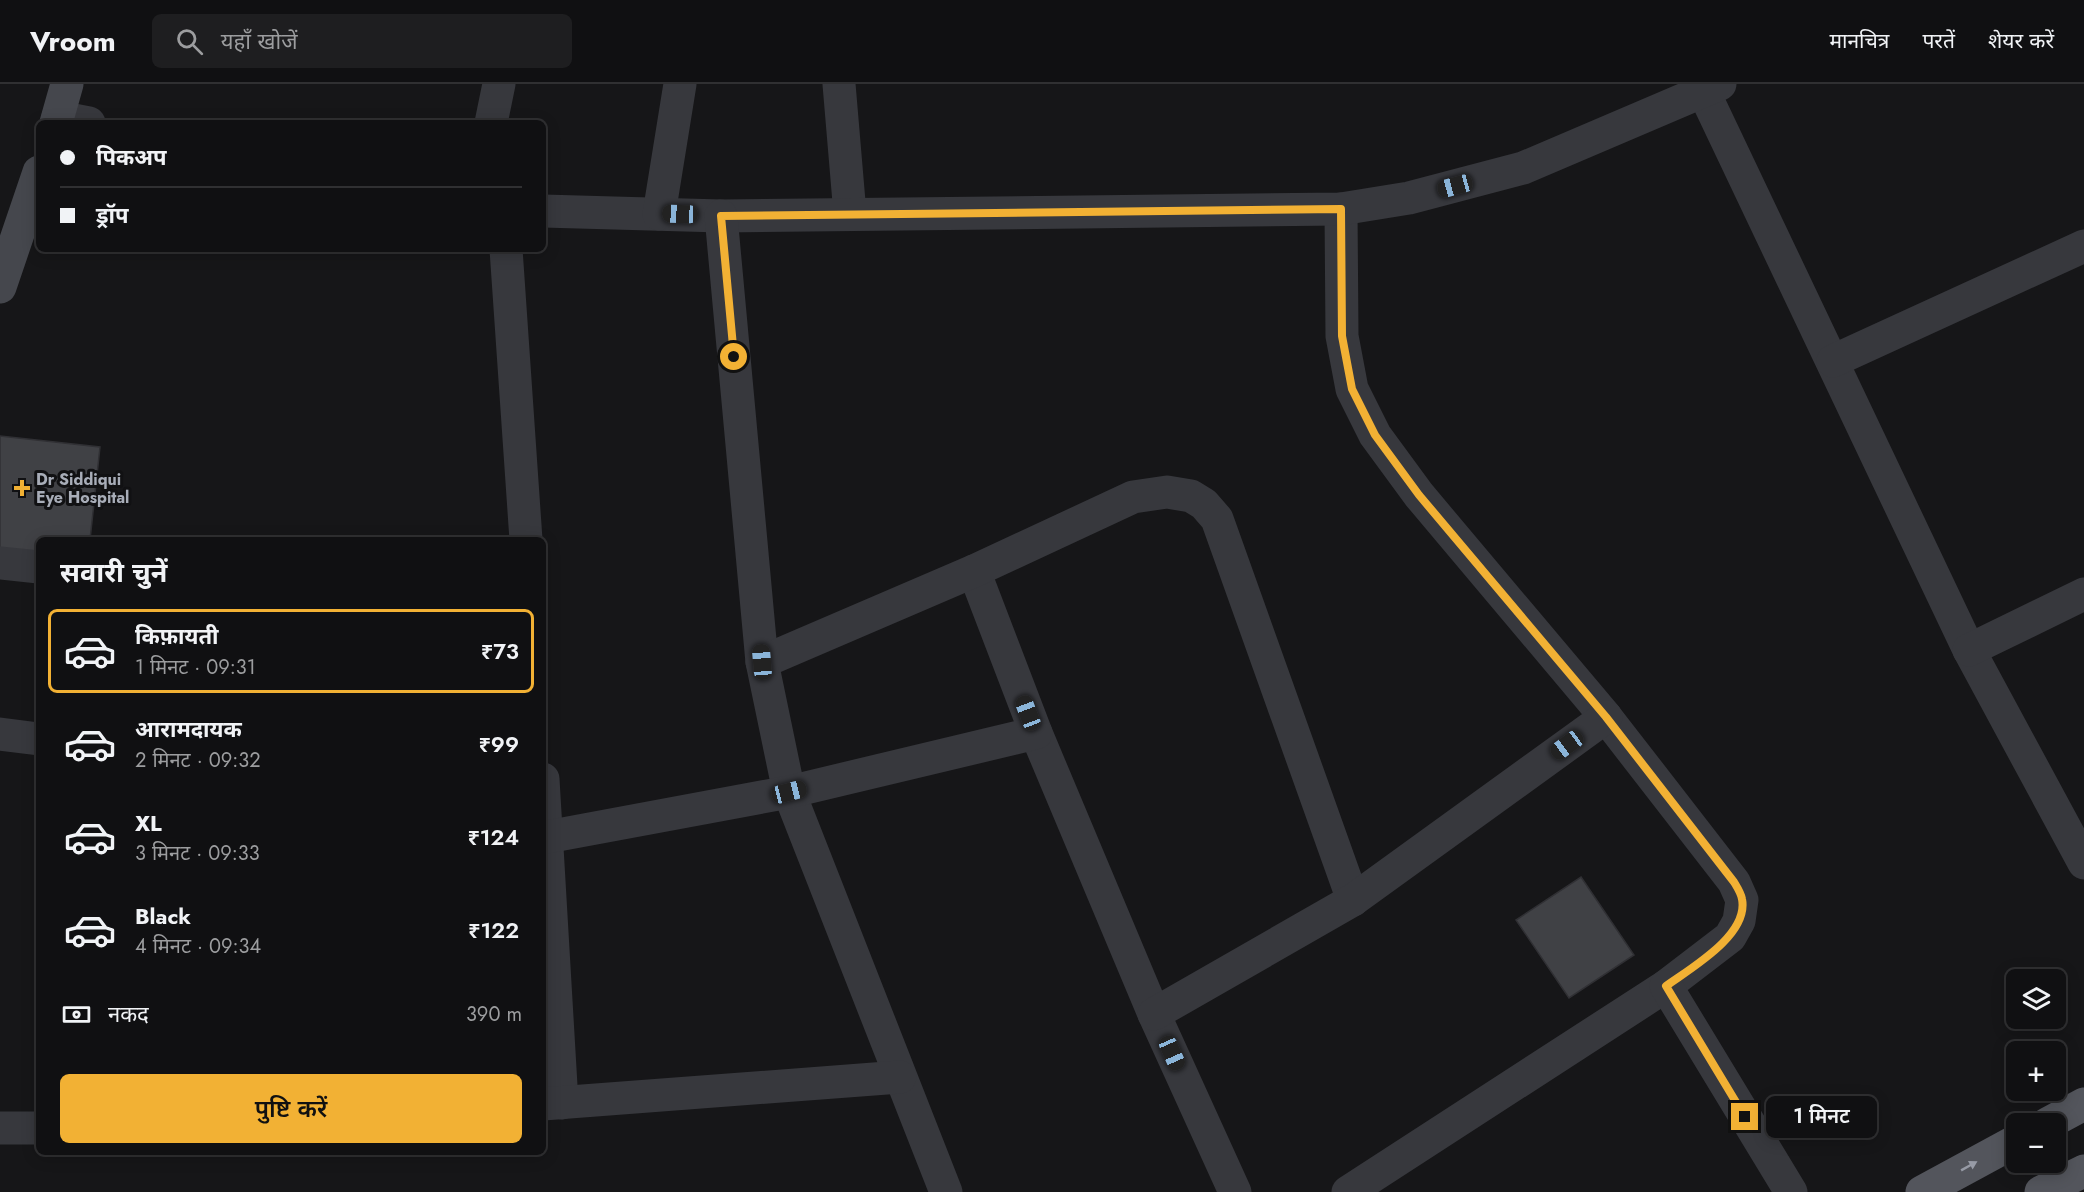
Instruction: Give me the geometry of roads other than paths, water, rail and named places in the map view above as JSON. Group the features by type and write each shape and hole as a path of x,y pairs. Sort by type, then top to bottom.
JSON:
{"main road":[{"path":"2066,1114 2084,1104"},
{"path":"1922,1192 2006,1146"},
{"path":"2041,1192 2084,1171"}],"street":[{"path":"67,84 67,120"},
{"path":"492,120 499,84"},
{"path":"659,214 680,84"},
{"path":"839,84 850,214"},
{"path":"546,211 721,216 1350,208 1409,198 1523,168 1708,87 1833,361 1970,651 2084,862"},
{"path":"0,287 36,181"},
{"path":"1348,1192 1666,986 1730,937 1739,921 1742,900 1734,882 1606,717 1419,495 1375,435 1352,389 1342,336 1350,208"},
{"path":"721,216 762,662 789,792 946,1192"},
{"path":"1833,361 2084,246"},
{"path":"506,252 526,537"},
{"path":"762,662 974,571 1133,497 1167,492 1191,496 1204,504 1217,519 1353,900"},
{"path":"0,563 36,567"},
{"path":"974,571 1036,733 1154,1014 1235,1192"},
{"path":"1970,651 2084,594"},
{"path":"1154,1014 1353,900 1606,717"},
{"path":"547,837 789,792 1036,733"},
{"path":"0,734 36,739"},
{"path":"546,822 553,1104 900,1077"},
{"path":"1666,986 1791,1192"},
{"path":"0,1128 36,1128"}],"place":[{"name":"Dr Siddiqui Eye Hospital","path":"22,488"}]}
